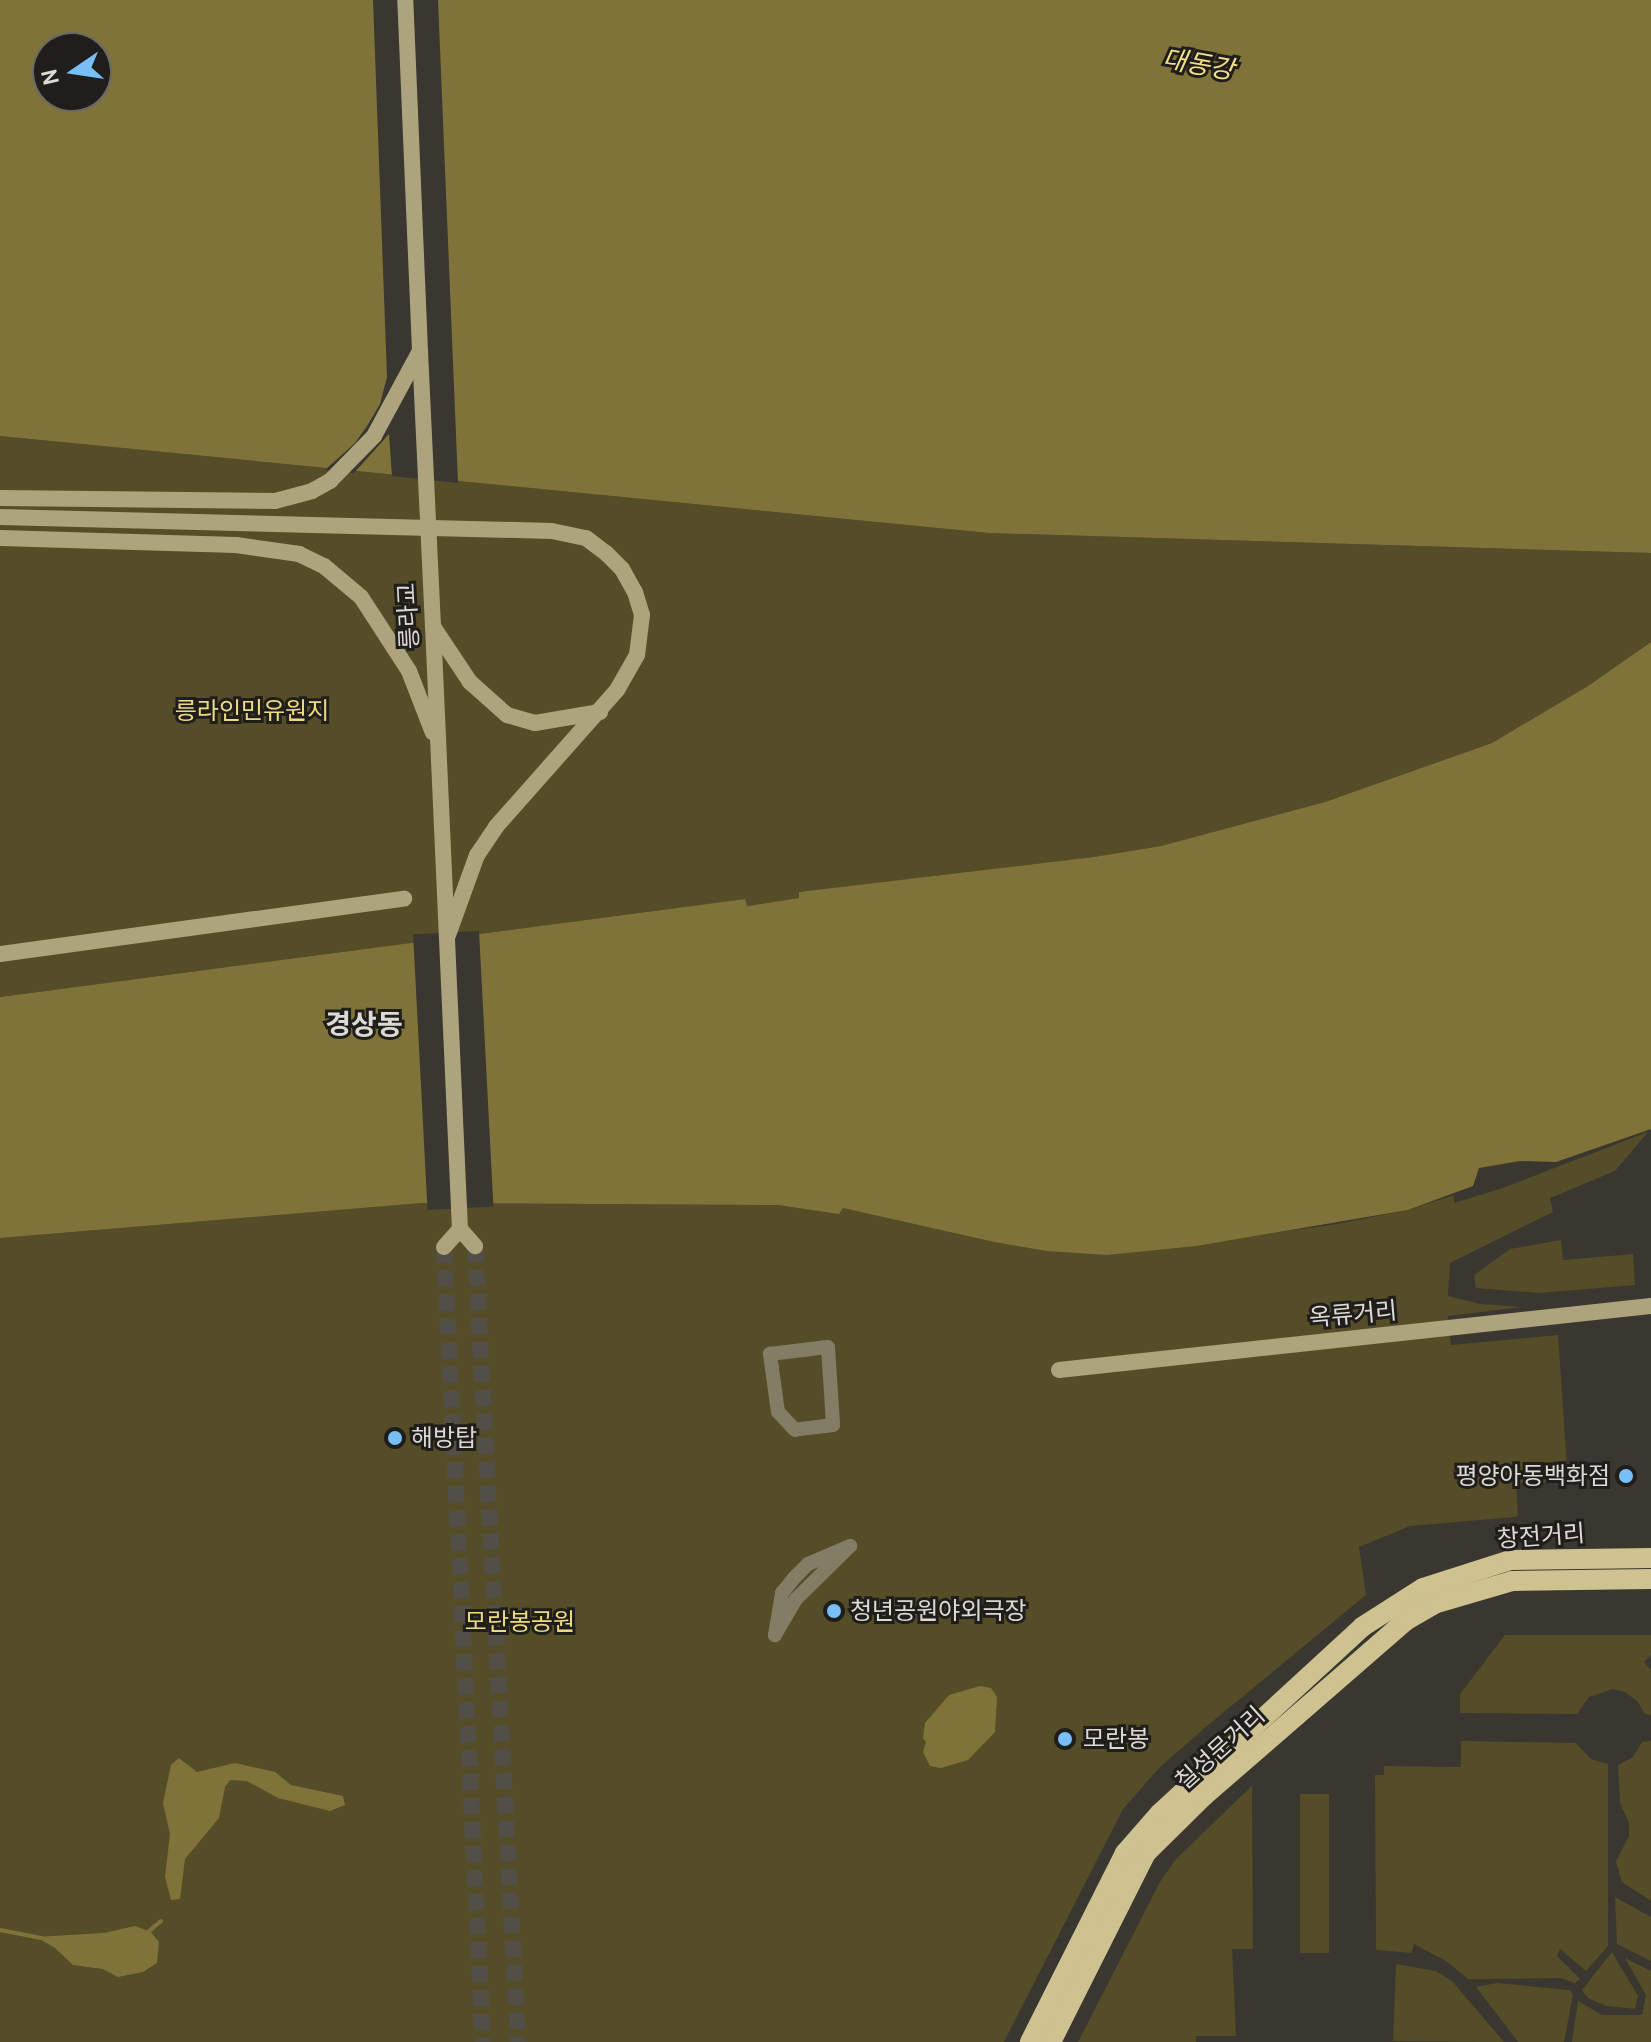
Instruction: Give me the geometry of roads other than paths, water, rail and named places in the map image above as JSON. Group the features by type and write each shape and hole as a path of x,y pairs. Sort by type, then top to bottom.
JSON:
{"main road":[{"name":"릉라교","path":"405,0 460,1229"},
{"path":"0,498 256,502 312,491 347,466 374,436 420,351"},
{"path":"0,517 552,531 586,538 606,553 622,569 635,592 642,615 641,640 627,677 482,847 465,884 448,935"},
{"path":"0,538 236,545 299,554 324,566 361,597 395,646 409,671 439,749"},
{"path":"433,626 470,682 507,715 535,723 600,712"},
{"path":"0,954 404,899"},
{"path":"444,1247 460,1229 475,1246"},
{"name":"옥류거리","path":"1059,1370 1651,1306"},
{"name":"창전거리","path":"1395,1604 1423,1588 1510,1560 1651,1558"},
{"name":"창전거리","path":"1512,1581 1651,1579"},
{"name":"칠성문거리","path":"1051,2042 1124,1893 1146,1853 1161,1836 1405,1621 1434,1604 1512,1581"},
{"name":"칠성문거리","path":"1030,2042 1125,1853 1143,1831 1362,1627 1395,1604"}],"street":[{"path":"828,1347 833,1425 795,1430 778,1412 770,1354 828,1347"},
{"path":"850,1546 796,1599 775,1635 782,1593 794,1578 808,1564 850,1546"}],"water":[{"name":"대동강","path":"0,0 1651,0 1651,553 989,533 0,436"},
{"path":"1651,642 1651,1129 1556,1162 1520,1161 1479,1168 1473,1186 1408,1210 1196,1246 1107,1255 1047,1251 994,1242 843,1208 839,1214 778,1205 422,1203 0,1238 0,997 745,899 747,906 799,898 799,892 1094,857 1161,846 1325,802 1492,743 1588,686"},
{"path":"980,1686 991,1688 997,1697 995,1732 968,1760 941,1768 930,1766 923,1752 925,1723 949,1695"},
{"path":"179,1758 197,1772 235,1763 275,1772 291,1785 343,1796 345,1805 330,1811 278,1798 247,1781 230,1780 225,1787 219,1818 185,1859 180,1899 171,1900 165,1877 170,1834 163,1803 171,1765"},
{"path":"135,1926 151,1932 159,1942 157,1963 143,1972 118,1977 103,1969 73,1965 55,1948 36,1937 104,1933"}],"waterway":[{"path":"148,1932 161,1921"},
{"path":"0,1930 41,1938"}],"tunnel":[{"path":"475,1246 518,2042"},
{"path":"444,1247 483,2042"}],"place":[{"name":"해방탑","path":"395,1438"},
{"name":"평양아동백화점","path":"1626,1476"},
{"name":"청년공원야외극장","path":"834,1611"},
{"name":"모란봉","path":"1065,1739"}],"district":[{"name":"경상동","path":"364,1024"}],"park label":[{"name":"릉라인민유원지","path":"252,711"},
{"name":"모란봉공원","path":"520,1622"}]}
